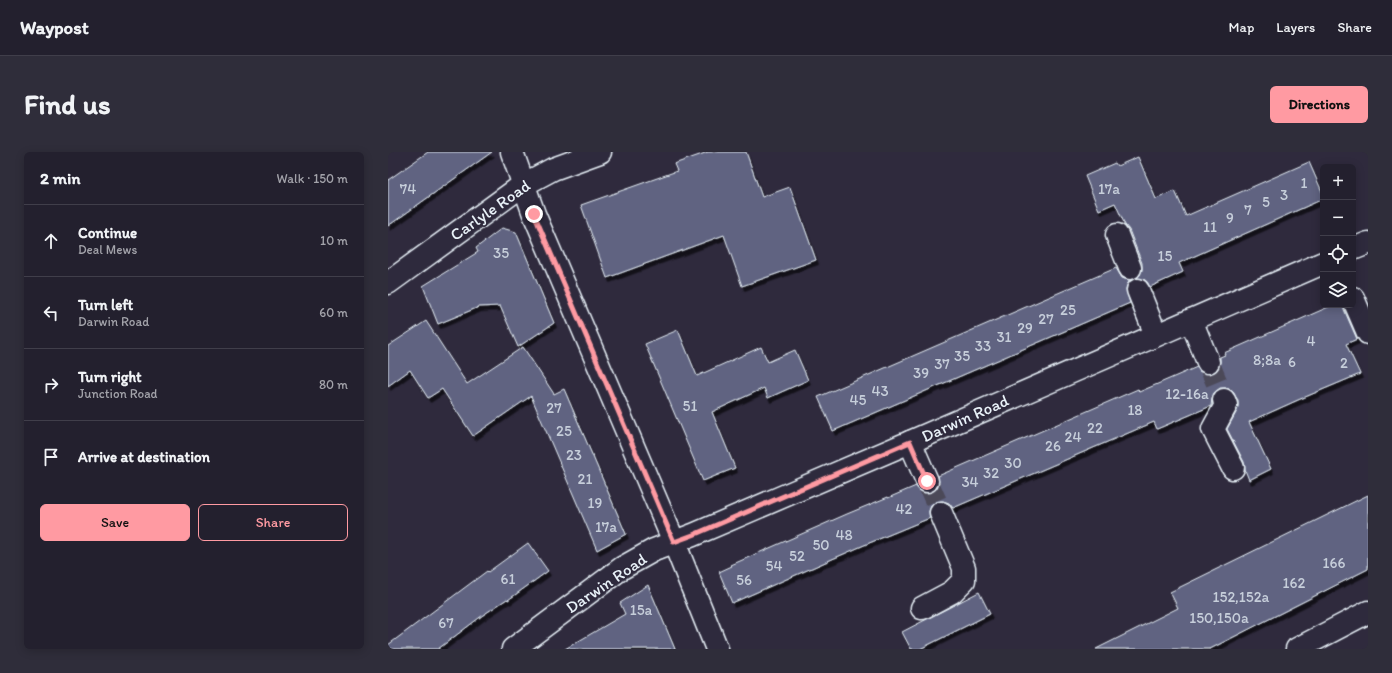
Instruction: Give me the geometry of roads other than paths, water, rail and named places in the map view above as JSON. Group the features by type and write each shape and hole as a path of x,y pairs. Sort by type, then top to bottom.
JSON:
{"street":[{"path":"512,152 534,214 674,542 717,649"},
{"name":"Carlyle Road","path":"388,283 523,185 553,169 600,152"},
{"path":"1117,235 1130,268"},
{"path":"1356,248 1368,243"},
{"name":"Darwin Road","path":"513,649 622,568 654,550 693,535 910,442 1320,263"},
{"path":"1138,290 1156,335"},
{"path":"1356,305 1368,333"},
{"path":"1191,320 1208,362"},
{"path":"1224,400 1226,405 1214,429 1233,468"},
{"path":"910,442 927,481"},
{"path":"922,608 952,592 964,580 964,568 941,513"},
{"path":"1297,649 1368,612"}],"tunnel":[{"path":"1208,362 1224,400"},
{"path":"927,481 941,513"}]}
